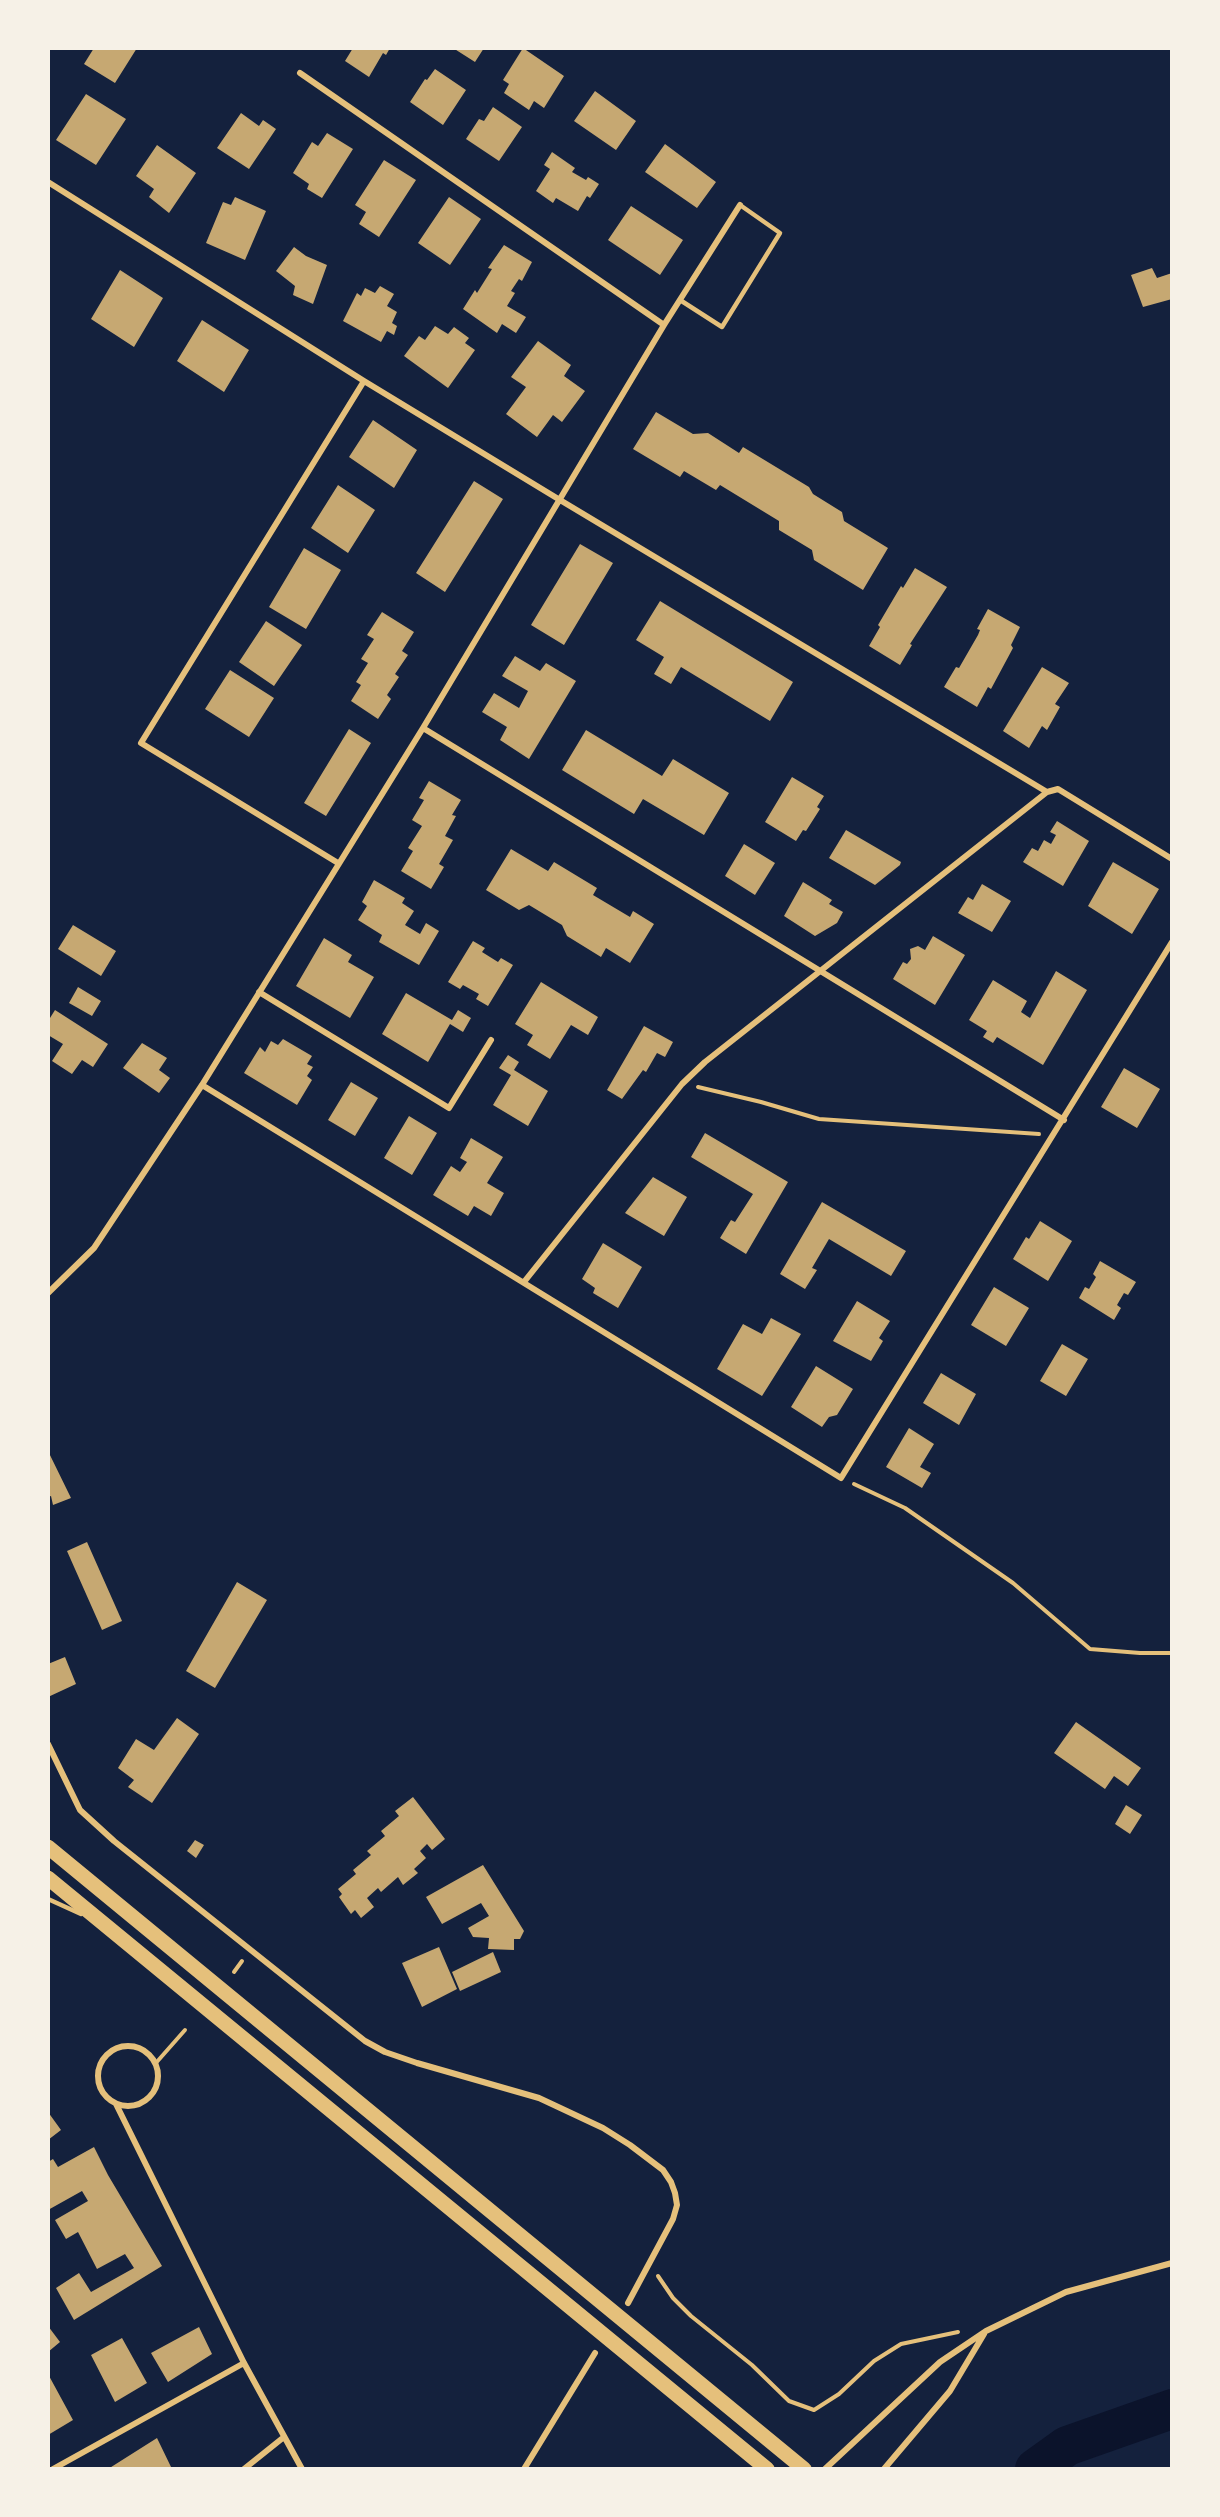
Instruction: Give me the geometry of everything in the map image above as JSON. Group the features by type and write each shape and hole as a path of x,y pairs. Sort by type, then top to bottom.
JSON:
{"highway":[{"path":"48,1847 804,2469"},
{"path":"48,1878 766,2469"}],"street":[{"path":"300,73 664,326"},
{"path":"48,182 364,381 1047,792"},
{"path":"48,1293 94,1248 202,1085 423,728 664,326 740,205"},
{"path":"338,863 141,743 364,381"},
{"path":"423,728 1064,1120"},
{"path":"524,1282 682,1084 705,1062 1047,792 1058,789 1172,859"},
{"path":"202,1085 841,1478 1172,942"},
{"path":"259,992 449,1108 491,1040"},
{"path":"48,1744 80,1810 114,1841 365,2041 385,2052 417,2063 539,2098 603,2128 650,2159 671,2182 677,2205 667,2234 628,2303"},
{"path":"123,2046 133,2046 150,2056 156,2064 158,2074 153,2094 136,2105 116,2104 108,2099 98,2083 98,2073 106,2056 123,2046"},
{"path":"116,2104 244,2363 302,2469"},
{"path":"825,2469 940,2362 986,2331 1066,2292 1172,2263"},
{"path":"884,2469 950,2391 986,2331"},
{"path":"524,2469 595,2354"},
{"path":"52,2469 244,2363"},
{"path":"244,2469 284,2437"}],"lane":[{"path":"680,300 722,327 780,233 740,205"},
{"path":"48,1899 103,1923"}],"path":[{"path":"682,1084 761,1102 819,1119 1054,1135"},
{"path":"841,1478 915,1515 1013,1583 1090,1649 1172,1653"},
{"path":"156,2064 185,2030"},
{"path":"651,2262 673,2298 691,2316 752,2366 789,2401 814,2410 840,2394 874,2361 901,2344 956,2332 986,2331"}],"building":[{"path":"94,48 137,48 115,83 84,64"},
{"path":"353,48 390,48 386,55 383,53 369,77 345,61"},
{"path":"453,48 484,48 475,62"},
{"path":"523,48 564,76 544,108 534,101 529,110 504,93 509,84 503,80"},
{"path":"435,69 466,90 443,125 410,102 425,79 427,80"},
{"path":"595,91 636,121 616,150 574,121"},
{"path":"86,94 126,119 96,165 56,140"},
{"path":"493,107 522,127 499,161 466,139 479,119 484,121"},
{"path":"241,113 259,126 263,120 276,129 249,169 217,148"},
{"path":"327,133 353,149 322,198 307,189 309,184 293,173 312,142 318,146"},
{"path":"665,144 716,182 697,208 645,172"},
{"path":"157,145 196,173 169,213 149,197 154,189 136,176"},
{"path":"552,152 575,168 572,172 586,180 588,177 599,184 590,198 587,196 578,211 556,198 553,203 536,191 550,169 544,165"},
{"path":"384,160 416,180 379,237 359,224 366,212 355,205"},
{"path":"235,197 266,211 245,260 206,243 223,202 231,205"},
{"path":"449,197 481,219 450,265 418,243"},
{"path":"631,206 683,240 660,275 608,240"},
{"path":"504,245 532,262 522,281 519,279 511,291 515,293 507,306 526,317 516,333 502,324 497,333 463,309 475,290 477,293 492,269 488,268"},
{"path":"294,247 306,256 327,265 313,304 293,295 295,286 276,271"},
{"path":"1152,268 1157,278 1172,273 1172,299 1143,307 1131,275"},
{"path":"120,270 163,298 134,347 91,319"},
{"path":"380,286 394,294 387,306 397,312 392,323 397,326 394,335 387,331 381,342 343,321 357,293 361,296 365,288 375,293"},
{"path":"202,320 249,350 224,392 177,361"},
{"path":"435,326 448,334 454,327 469,338 465,343 475,350 448,388 404,356 419,336 425,340"},
{"path":"538,341 571,365 564,376 585,391 562,422 553,415 537,437 506,414 526,387 511,377"},
{"path":"656,412 693,434 708,433 739,453 743,447 809,487 813,494 842,512 844,521 888,548 863,590 814,560 812,550 779,530 779,521 720,485 716,490 684,471 680,477 633,449"},
{"path":"373,420 417,450 394,488 349,457"},
{"path":"474,481 503,499 445,592 416,573"},
{"path":"338,485 375,510 348,553 311,528"},
{"path":"580,544 613,563 564,645 531,625"},
{"path":"304,548 341,570 306,629 269,607"},
{"path":"915,568 947,587 910,644 912,645 900,665 869,646 880,627 878,625 901,586 903,588"},
{"path":"660,601 793,682 770,721 681,667 671,684 654,674 664,657 636,640"},
{"path":"988,609 1020,627 1011,645 1013,648 991,689 988,687 977,707 944,687 956,667 959,668 978,635 980,630 977,629"},
{"path":"382,612 414,632 402,651 408,655 395,674 399,677 387,695 391,699 378,719 351,701 361,685 356,682 368,663 361,659 374,639 367,635"},
{"path":"266,621 302,645 274,686 239,662"},
{"path":"515,656 540,671 546,663 576,681 529,759 500,740 507,727 482,712 494,693 519,708 528,691 502,676"},
{"path":"1042,667 1069,683 1055,704 1060,707 1047,730 1042,726 1029,748 1003,731"},
{"path":"230,670 274,698 249,737 205,709"},
{"path":"349,729 371,743 326,816 304,803"},
{"path":"586,730 662,776 673,759 729,793 704,835 643,799 634,814 562,770"},
{"path":"792,777 824,796 817,807 820,809 806,831 803,830 796,841 765,822"},
{"path":"429,781 461,800 452,815 456,816 445,836 453,840 439,864 444,867 431,889 401,871 413,851 408,848 422,826 412,820 424,800 419,798"},
{"path":"1057,821 1089,841 1063,886 1023,862 1032,848 1038,851 1044,840 1051,844 1056,835 1050,832"},
{"path":"846,830 901,862 900,865 875,885 829,858"},
{"path":"744,844 775,863 755,895 725,876"},
{"path":"511,849 548,871 554,862 597,888 593,895 630,917 633,911 654,924 630,963 606,948 601,957 567,936 562,925 529,905 519,910 486,890"},
{"path":"1113,862 1159,889 1132,934 1088,906"},
{"path":"374,880 405,898 402,903 414,911 405,925 420,934 426,923 439,931 419,965 379,942 382,935 358,920 367,906 362,902"},
{"path":"803,882 832,900 829,904 843,912 837,923 815,936 784,916"},
{"path":"982,884 1011,901 992,932 958,913 968,897 973,900"},
{"path":"73,925 116,951 101,976 58,949"},
{"path":"933,936 965,955 935,1005 893,979 903,962 907,964 911,959 910,949 918,946 925,950"},
{"path":"324,938 352,955 348,962 374,977 350,1018 296,986"},
{"path":"473,941 485,948 482,952 498,962 501,958 513,965 488,1006 476,999 479,994 463,985 460,989 448,982"},
{"path":"1056,971 1087,990 1043,1065 997,1037 993,1043 983,1037 987,1031 969,1020 993,980 1027,1001 1021,1012 1030,1018"},
{"path":"541,982 598,1017 588,1035 571,1025 550,1059 527,1045 533,1035 515,1024"},
{"path":"78,987 101,1001 92,1016 69,1003"},
{"path":"406,993 452,1020 458,1010 471,1018 463,1032 450,1024 428,1062 382,1034"},
{"path":"55,1010 108,1044 93,1067 82,1060 72,1074 52,1061 63,1044 48,1035 48,1016 50,1018"},
{"path":"644,1026 673,1042 665,1057 657,1053 646,1072 643,1070 622,1099 607,1090"},
{"path":"283,1039 312,1056 307,1064 313,1067 307,1076 312,1080 297,1105 244,1073 260,1047 265,1052 271,1041 278,1045"},
{"path":"142,1043 167,1058 159,1070 170,1078 159,1093 123,1068"},
{"path":"508,1055 519,1062 514,1070 548,1091 528,1126 493,1105 511,1075 499,1068"},
{"path":"1124,1068 1160,1089 1137,1128 1101,1107"},
{"path":"351,1082 378,1098 355,1136 328,1120"},
{"path":"409,1116 437,1133 412,1175 384,1158"},
{"path":"705,1133 788,1182 746,1254 720,1238 731,1220 735,1222 753,1194 691,1157"},
{"path":"471,1138 503,1157 487,1183 504,1193 491,1216 474,1206 468,1216 433,1195 451,1166 460,1172 467,1162 460,1158"},
{"path":"653,1177 687,1197 664,1236 625,1213"},
{"path":"822,1202 906,1251 891,1276 829,1239 812,1268 817,1270 805,1289 780,1274"},
{"path":"1040,1221 1072,1241 1048,1281 1013,1259 1026,1237 1029,1239"},
{"path":"603,1243 642,1267 618,1308 593,1293 595,1288 582,1279"},
{"path":"1100,1261 1136,1282 1128,1295 1124,1293 1117,1305 1121,1308 1114,1320 1079,1298 1085,1287 1089,1289 1096,1277 1093,1274"},
{"path":"994,1287 1029,1308 1006,1346 971,1325"},
{"path":"857,1301 890,1321 879,1338 883,1341 871,1361 833,1341"},
{"path":"771,1318 801,1334 762,1396 717,1369 743,1324 762,1334"},
{"path":"1062,1344 1088,1359 1066,1396 1040,1381"},
{"path":"816,1366 853,1389 837,1415 829,1417 822,1427 791,1407"},
{"path":"941,1373 976,1394 959,1425 923,1403"},
{"path":"909,1428 934,1444 920,1467 931,1473 922,1488 886,1467"},
{"path":"48,1451 71,1498 53,1505 51,1496 48,1497"},
{"path":"87,1542 122,1621 102,1630 67,1551"},
{"path":"237,1582 267,1600 215,1688 186,1671"},
{"path":"65,1657 76,1684 48,1697 48,1664"},
{"path":"177,1718 199,1734 152,1803 128,1787 134,1780 118,1768 136,1739 154,1750"},
{"path":"1076,1722 1141,1768 1128,1786 1114,1776 1105,1789 1054,1753"},
{"path":"413,1797 445,1839 432,1850 427,1844 420,1851 426,1858 414,1869 418,1873 403,1885 398,1877 381,1892 378,1888 367,1898 374,1907 361,1918 355,1910 351,1914 339,1897 342,1894 338,1889 356,1874 353,1870 371,1855 367,1851 385,1836 381,1831 399,1816 395,1811"},
{"path":"1126,1805 1142,1815 1130,1834 1115,1824"},
{"path":"195,1840 204,1845 196,1858 187,1851"},
{"path":"483,1865 524,1931 520,1939 514,1939 514,1950 488,1949 489,1938 473,1937 468,1928 489,1916 481,1903 442,1924 426,1897"},
{"path":"439,1947 457,1989 422,2007 402,1963"},
{"path":"493,1952 501,1972 460,1991 452,1972"},
{"path":"48,2112 61,2130 48,2140"},
{"path":"94,2147 162,2266 74,2320 56,2288 79,2273 91,2292 134,2268 125,2254 97,2269 78,2232 66,2239 55,2220 88,2201 82,2191 48,2210 48,2162 53,2159 58,2167"},
{"path":"48,2326 60,2342 48,2352"},
{"path":"199,2327 212,2354 168,2382 151,2353"},
{"path":"122,2338 147,2383 115,2402 91,2355"},
{"path":"48,2374 73,2420 48,2435"},
{"path":"157,2438 172,2469 108,2469"}],"waterway":[{"path":"1035,2469 1067,2446 1172,2409"}]}
